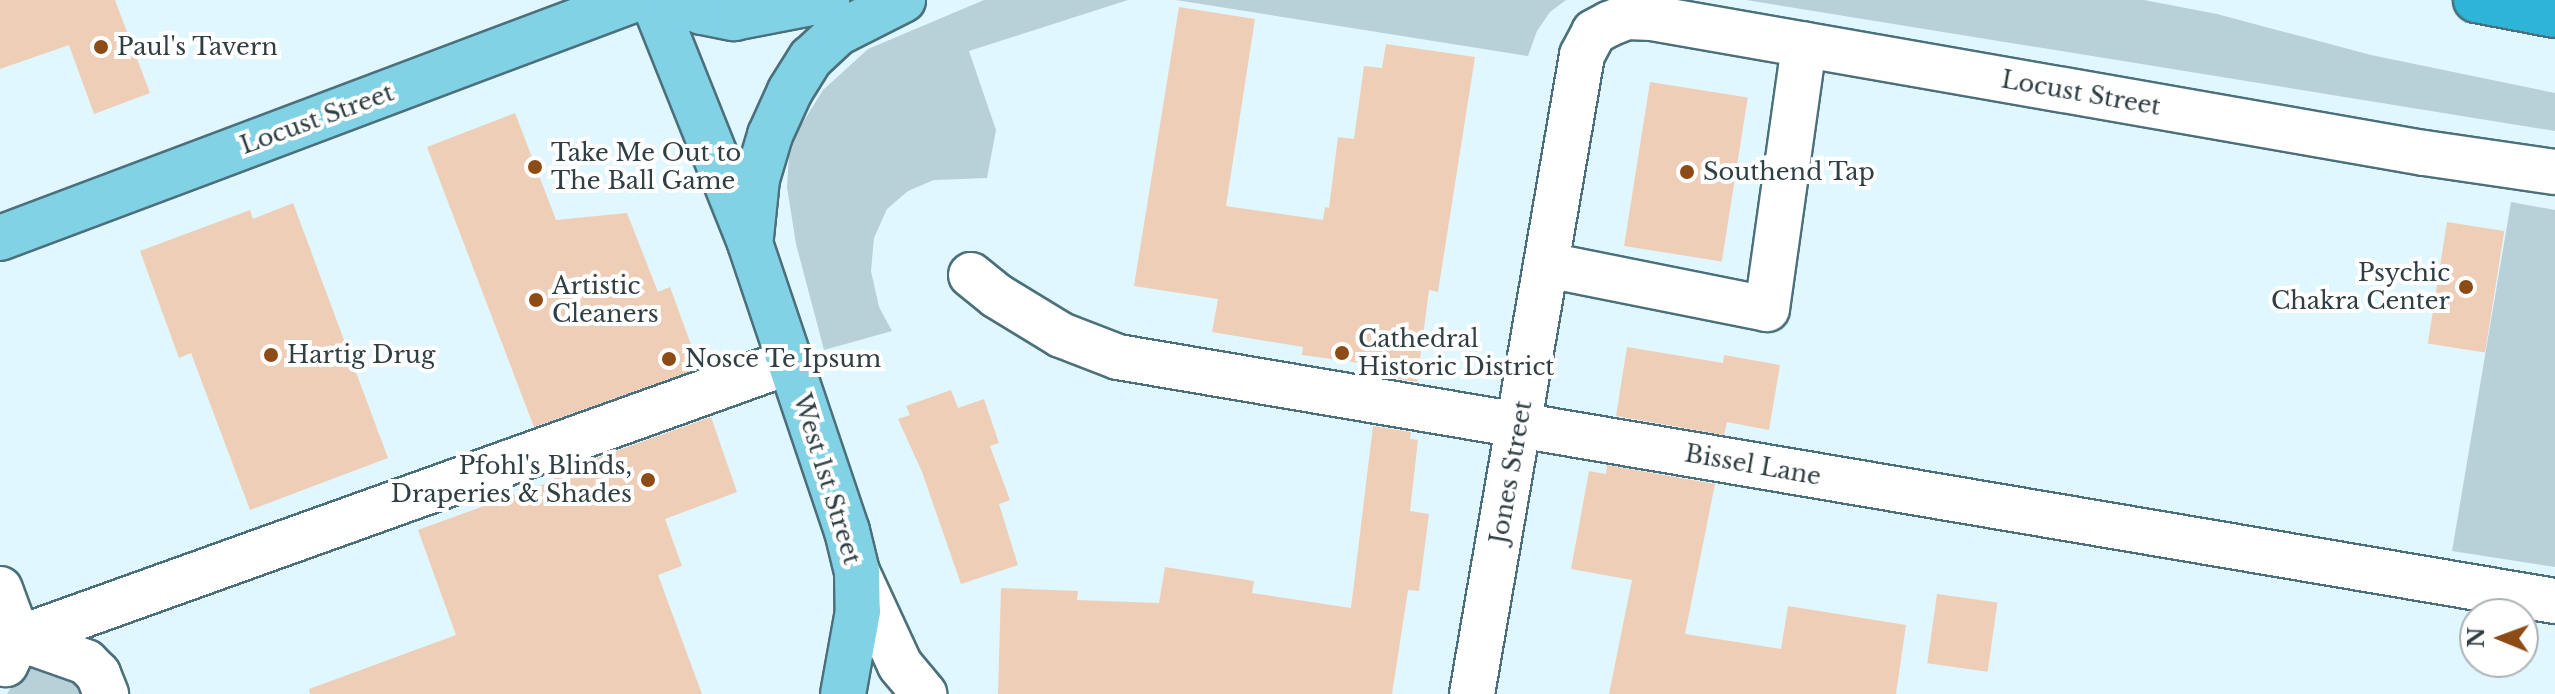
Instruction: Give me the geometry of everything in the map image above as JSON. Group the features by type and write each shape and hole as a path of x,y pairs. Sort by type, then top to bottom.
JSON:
{"highway":[{"path":"2476,0 2555,15"}],"main road":[{"name":"Locust Street","path":"0,238 633,0"},
{"name":"West 1st Street","path":"653,0 750,243 847,531 857,572 856,622 843,694"},
{"path":"669,0 702,12 734,18 827,0"},
{"path":"750,243 757,179 770,135 797,80 811,58 838,33 903,0"}],"street":[{"name":"Locust Street","path":"1609,24 1626,17 1652,18 2555,172"},
{"name":"Jones Street","path":"1472,694 1582,55 1594,32 1609,24"},
{"path":"1547,265 1767,309 1804,45"},
{"name":"Bissel Lane","path":"971,275 997,296 1061,335 1118,357 2555,601"},
{"path":"6,652 789,362"},
{"path":"857,572 900,665 924,694"},
{"path":"0,589 6,652"},
{"path":"6,652 86,662 98,674 106,694"}],"shaded area":[{"path":"984,0 1128,0 969,51 996,130 987,178 934,180 908,191 887,209 874,238 871,271 879,307 892,331 824,350 796,244 787,187 789,156 798,130 823,90 868,49"},
{"path":"1176,0 1566,0 1550,12 1537,31 1528,56"},
{"path":"1746,0 2144,0 2217,14 2371,55 2555,93 2555,131"},
{"path":"2511,202 2555,210 2555,567 2452,551"},
{"path":"46,664 74,674 86,694 7,694 16,679 30,668"}],"building":[{"name":"Paul's Tavern","path":"0,0 115,0 150,93 94,114 69,45 0,69"},
{"path":"1179,7 1255,19 1226,206 1323,220 1325,207 1329,208 1338,137 1354,139 1364,66 1382,68 1386,44 1475,57 1438,292 1429,290 1417,382 1380,376 1382,366 1302,355 1303,347 1212,332 1218,299 1134,286"},
{"name":"Southend Tap","path":"1650,82 1748,97 1722,261 1624,246"},
{"name":"Artistic Cleaners","path":"515,113 556,220 627,213 658,292 670,287 693,350 688,352 694,370 534,427 427,147"},
{"name":"Hartig Drug","path":"293,203 388,458 250,510 191,353 179,358 140,251 250,210 253,219"},
{"name":"Psychic Chakra Center","path":"2447,222 2504,231 2485,353 2428,343"},
{"path":"1627,347 1723,363 1724,355 1780,365 1769,430 1727,422 1724,435 1616,416"},
{"path":"951,390 958,408 984,399 999,443 990,446 1010,500 999,504 1018,565 961,584 922,472 898,419 910,415 906,406"},
{"path":"711,417 737,492 665,519 682,566 658,575 702,694 310,694 309,689 456,635 418,530 555,480 552,474"},
{"path":"1373,426 1411,432 1410,439 1418,440 1410,511 1429,514 1419,591 1408,590 1392,694 998,694 1001,588 1078,591 1077,600 1159,603 1165,567 1254,581 1252,593 1351,608"},
{"path":"1607,465 1715,484 1685,634 1781,649 1788,606 1906,625 1896,694 1609,694 1632,580 1571,569 1589,471 1606,474"},
{"path":"1937,594 1997,602 1988,672 1927,663"}],"place":[{"name":"Paul's Tavern","path":"101,47"},
{"name":"Take Me Out to The Ball Game","path":"535,167"},
{"name":"Southend Tap","path":"1687,172"},
{"name":"Psychic Chakra Center","path":"2466,287"},
{"name":"Artistic Cleaners","path":"536,300"},
{"name":"Cathedral Historic District","path":"1342,353"},
{"name":"Hartig Drug","path":"271,355"},
{"name":"Nosce Te Ipsum","path":"669,359"},
{"name":"Pfohl's Blinds, Draperies & Shades","path":"648,480"}]}
